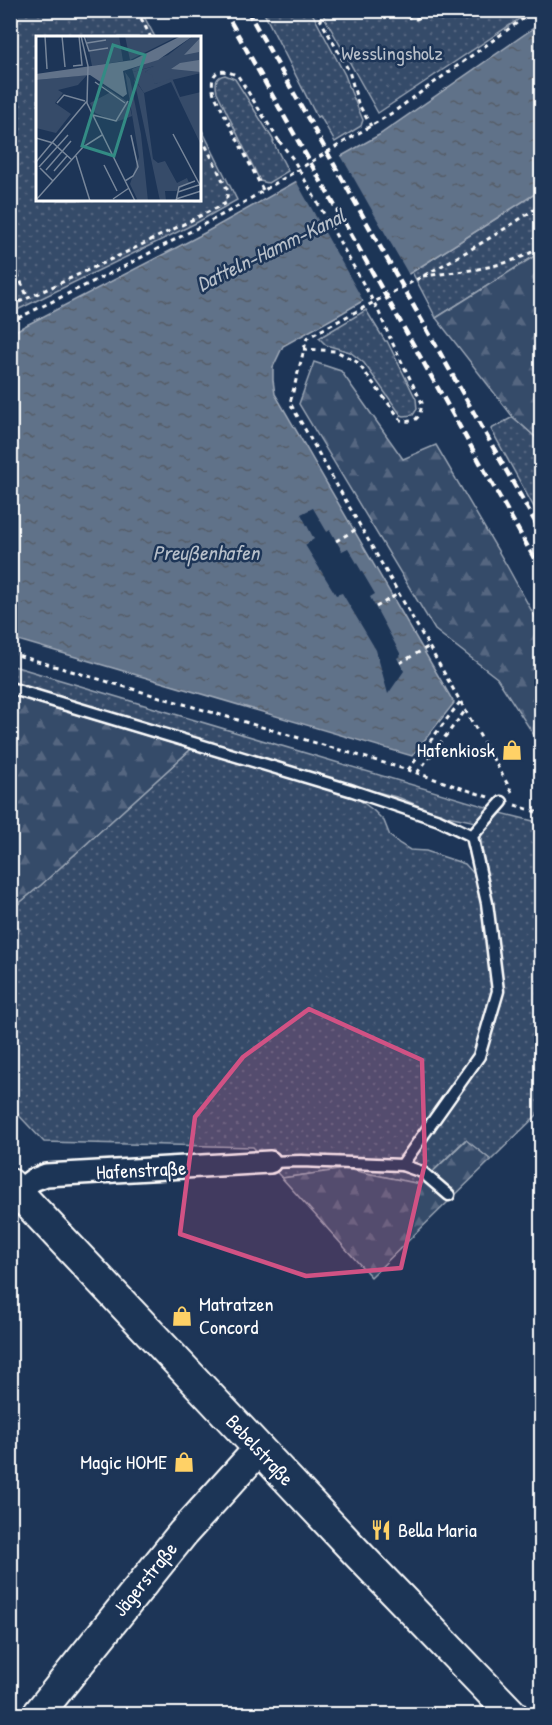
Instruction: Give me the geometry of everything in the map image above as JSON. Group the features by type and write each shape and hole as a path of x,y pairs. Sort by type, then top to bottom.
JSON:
{"main road":[{"name":"Bebelstraße","path":"14,1188 351,1547 512,1714"},
{"name":"Jägerstraße","path":"38,1714 183,1533 259,1449"}],"street":[{"name":"Hafenstraße","path":"14,1188 46,1175 270,1162"}],"lane":[{"path":"10,688 353,791 439,820 472,836"},
{"path":"472,836 502,802"},
{"path":"402,1165 479,1056 498,991 487,903 472,836"},
{"path":"270,1162 402,1165 422,1172 449,1195"}],"path":[{"path":"137,10 150,36"},
{"path":"315,10 349,71 358,103 371,126"},
{"path":"390,10 393,13 416,19 437,10"},
{"path":"10,322 125,266 233,209 392,113 529,12 535,10"},
{"path":"263,190 214,94 211,82 213,77 222,71 230,71 238,76 292,159 378,310 422,403 421,413 416,420 408,422 400,420 357,362 336,351 303,349"},
{"path":"10,303 17,303 28,298 226,203 228,190 201,136"},
{"path":"521,806 290,403 307,338 421,277 542,204"},
{"path":"421,277 501,264 533,252 542,246"},
{"path":"10,257 28,298"},
{"path":"336,541 360,527"},
{"path":"376,607 398,594"},
{"path":"400,663 428,647"},
{"path":"10,653 408,770 502,802 521,806 536,812 542,822"},
{"path":"408,770 460,702"},
{"path":"417,773 465,711"}],"highlighted area":[{"path":"309,1009 422,1060 425,1163 401,1268 306,1276 180,1234 195,1117 243,1057"}],"green space":[{"path":"11,10 141,11 154,36 36,36 36,201 201,201 201,128 237,200 196,223 11,313"},
{"path":"263,11 311,11 345,75 363,120 361,126 335,142 320,116 317,117"},
{"name":"Wesslingsholz","path":"321,11 531,11 378,113"},
{"path":"225,75 235,79 274,141 288,171 268,183 260,181 217,92 216,81"},
{"path":"541,190 541,252 436,318 412,272"},
{"path":"541,252 541,442 513,417 436,318"},
{"path":"366,310 387,341 416,399 417,409 413,415 401,415 364,363 350,352 326,345 319,338"},
{"path":"314,362 341,371 403,459 436,445 541,628 541,746 497,678 435,630 299,404"},
{"path":"513,417 541,442 541,520 491,429"},
{"path":"10,665 490,808 476,822 438,814 400,798 11,682"},
{"path":"11,695 191,749 11,910"},
{"path":"191,749 358,799 384,821 390,836 400,844 410,850 426,851 465,864 474,874 488,883 481,841 485,826 501,813 533,821 542,834 541,1111 491,1160 465,1140 420,1184 346,1169 282,1178 253,1147 44,1142 11,1107 11,938 20,930 11,917 11,910"},
{"path":"466,1140 491,1160 371,1277 282,1178 346,1169 420,1184"}],"water":[{"path":"541,23 541,190 412,272 283,346 273,367 275,394 454,703 412,756 11,638 11,333 199,236 379,135"}],"pier":[{"path":"340,154 410,277 365,304 295,179"},
{"path":"313,508 327,532 330,530 342,551 348,548 375,594 370,597 401,655 397,658 404,671 388,694 376,650 342,593 336,595 305,545 314,539 301,514"}],"railway":[{"path":"224,10 542,572"},
{"path":"247,10 542,534"}],"place":[{"name":"Hafenkiosk","path":"512,750"},
{"name":"Matratzen Concord","path":"182,1316"},
{"name":"Magic HOME","path":"184,1462"},
{"name":"Bella Maria","path":"381,1530"}],"water label":[{"name":"Datteln-Hamm-Kanal","path":"271,250"},
{"name":"Preußenhafen","path":"206,553"}]}
